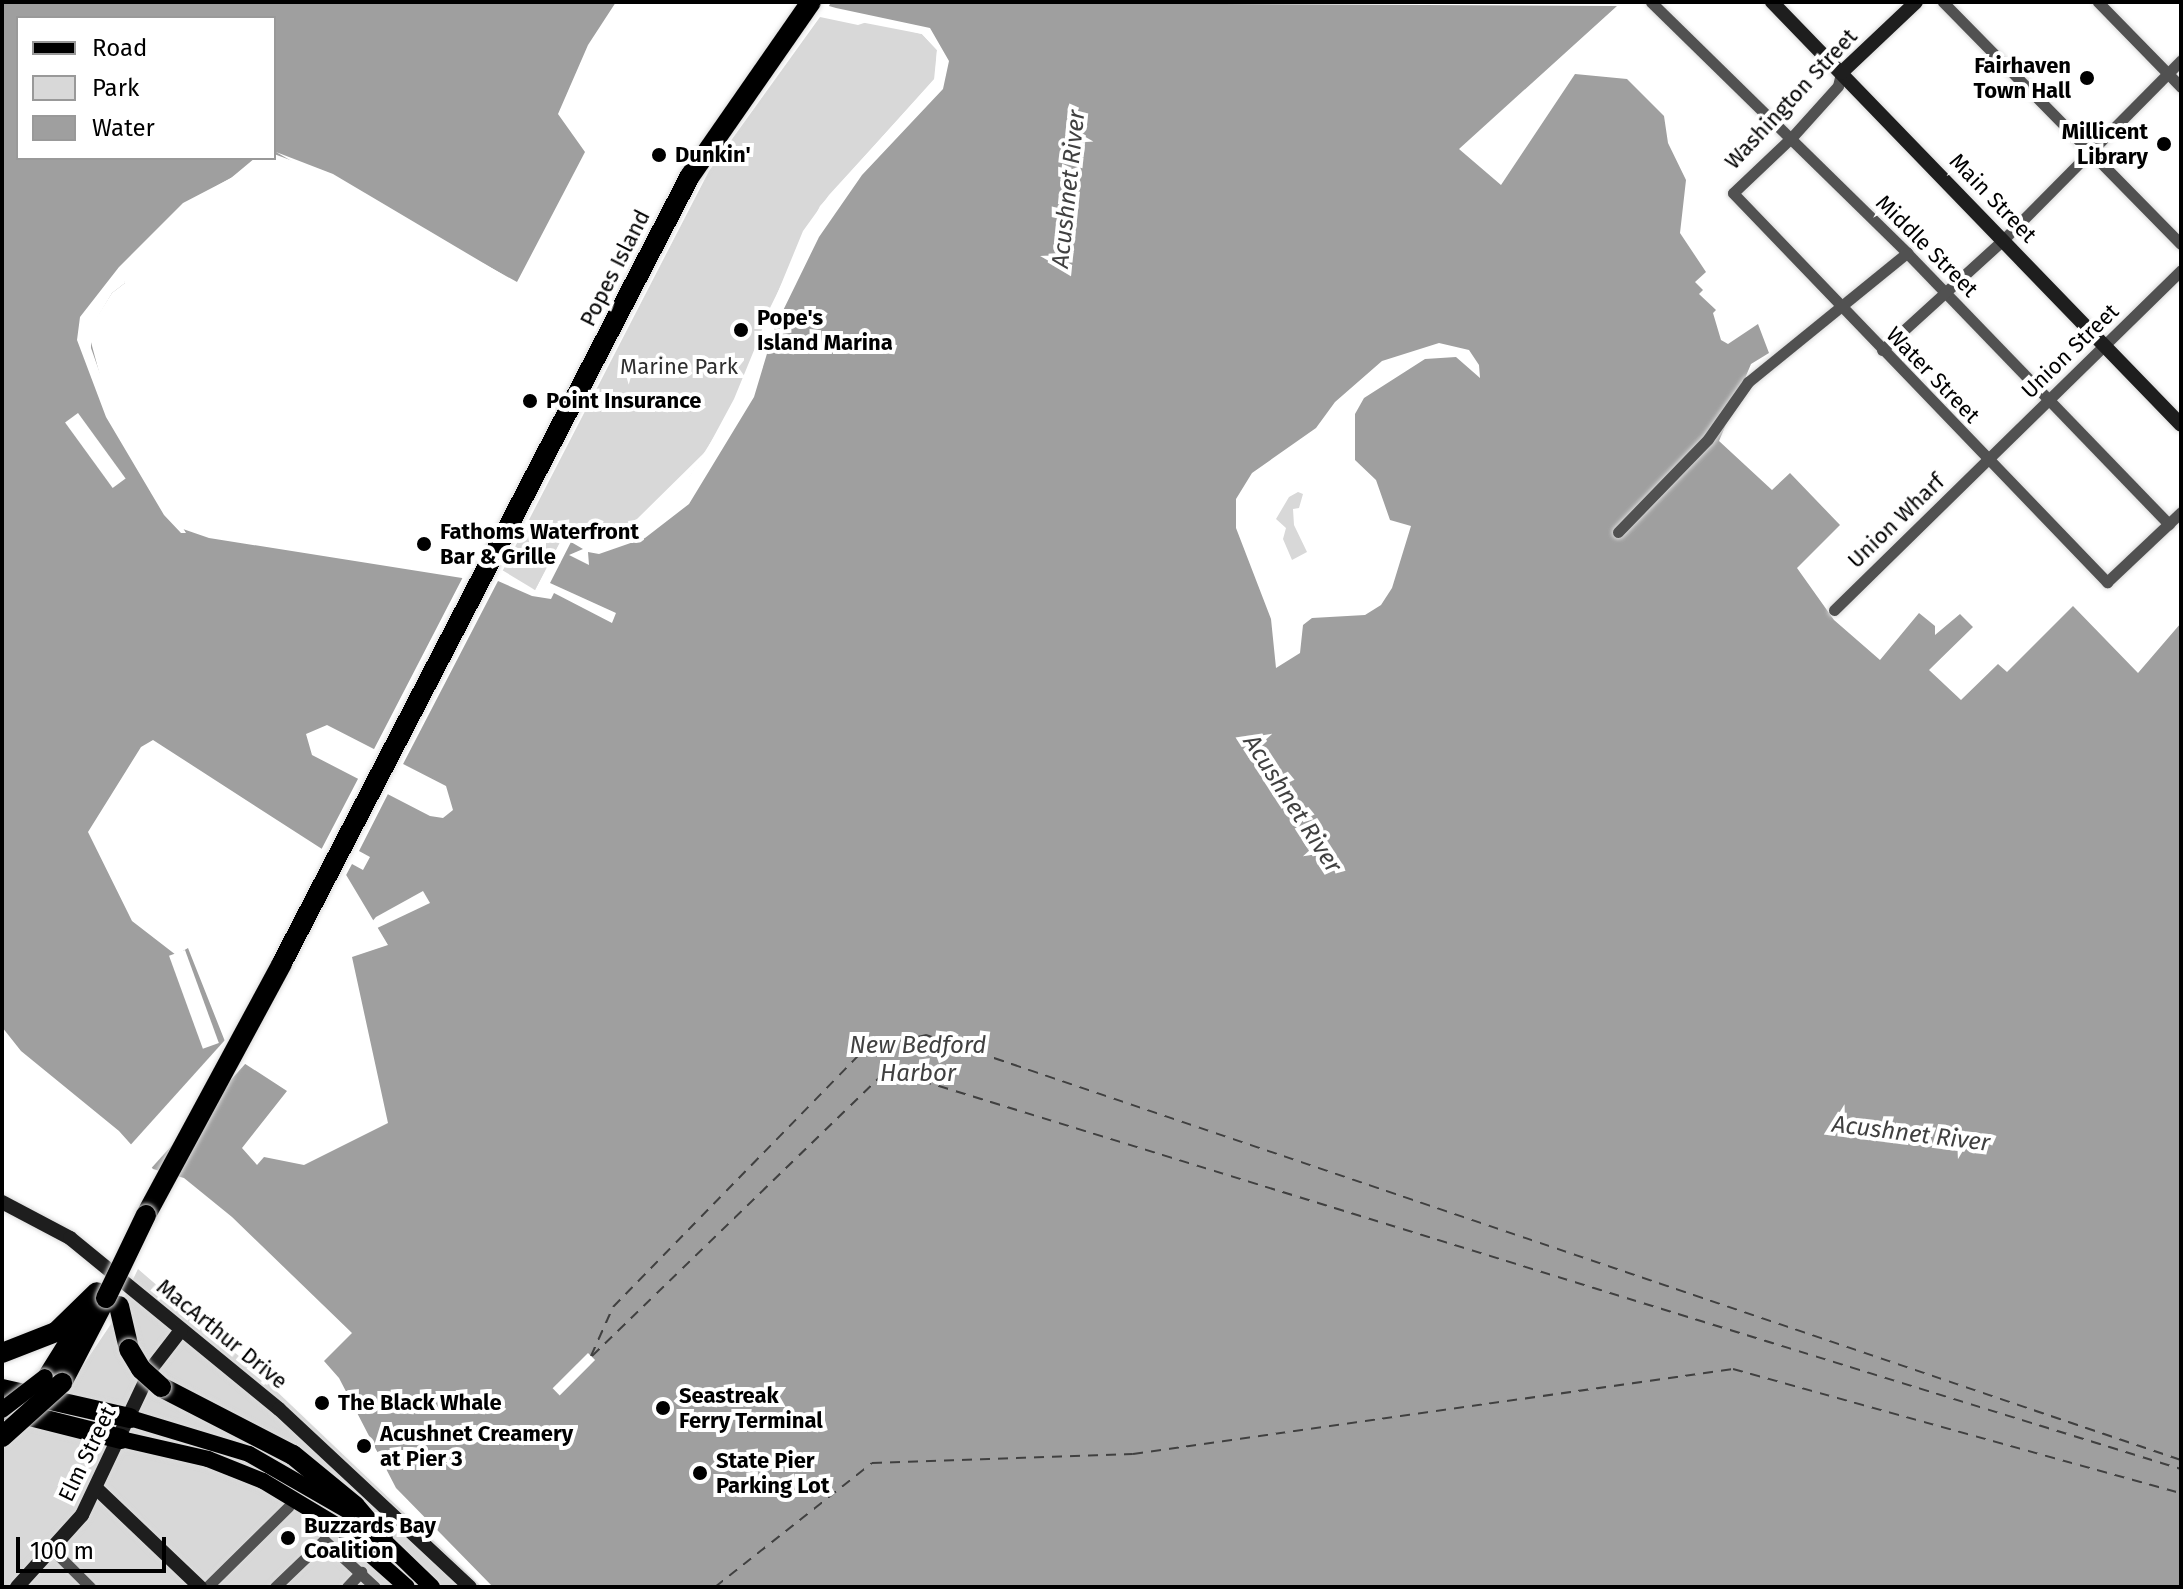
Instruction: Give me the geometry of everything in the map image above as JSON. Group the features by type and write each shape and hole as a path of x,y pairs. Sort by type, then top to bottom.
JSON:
{"highway":[{"name":"Popes Island","path":"146,1215 282,963 695,168 811,2"},
{"path":"2,1437 54,1380 132,1252 146,1215"},
{"path":"2,1353 46,1339 103,1300 146,1215"},
{"path":"103,1300 141,1369 161,1387 293,1455 355,1506 383,1539"},
{"path":"2,1389 130,1418"},
{"path":"2,1410 121,1439"}],"main road":[{"path":"2,1410 54,1380"},
{"path":"130,1418 205,1438 268,1462 328,1497 383,1539 432,1587"},
{"path":"121,1439 208,1459 263,1481 338,1526 407,1587"}],"street":[{"name":"Middle Street","path":"1651,2 1792,137 2169,524"},
{"name":"Main Street","path":"1772,2 2181,425"},
{"name":"Washington Street","path":"1733,193 1792,137 1838,86 1841,73 1916,2"},
{"path":"1943,2 2181,244"},
{"path":"2098,2 2181,87"},
{"path":"1882,350 2003,240 2181,60"},
{"name":"Water Street","path":"1733,193 1986,461 2107,582 2169,524"},
{"path":"1618,532 1708,439 1748,382 1839,306 1870,288 1907,253"},
{"name":"Union Street","path":"1986,461 2181,270"},
{"name":"Union Wharf","path":"1834,610 1986,461"},
{"path":"2169,524 2181,512"},
{"name":"MacArthur Drive","path":"2,1202 64,1234 301,1428 470,1587"},
{"name":"Elm Street","path":"17,1587 54,1551 96,1488 107,1455 121,1439 159,1356 181,1330"},
{"path":"96,1488 200,1587"},
{"path":"207,1587 288,1507"},
{"path":"275,1587 322,1541 333,1543 375,1587"},
{"path":"54,1551 90,1587"},
{"path":"347,1587 361,1572"}],"green space":[{"name":"Marine Park","path":"820,17 858,25 870,21 922,34 937,50 934,80 829,195 803,231 734,399 706,451 637,519 592,538 575,531 562,538 535,590 501,574 709,171"},
{"path":"1298,492 1303,494 1299,508 1293,509 1294,525 1307,552 1292,560 1283,539 1286,528 1276,519 1289,497"},
{"path":"138,1269 247,1363 482,1587 2,1587 2,1448 65,1392 113,1321"}],"water":[{"name":"New Bedford Harbor","path":"2,2 616,2 588,45 558,114 585,152 517,282 301,164 276,155 276,16 16,16 16,160 262,160 208,191 170,224 121,274 125,283 112,293 88,331 109,409 180,528 209,538 462,578 490,594 501,574 535,590 563,536 589,542 627,537 677,497 749,383 828,199 939,80 942,57 928,34 797,2 1617,6 1459,149 1501,185 1575,74 1627,79 1664,116 1668,143 1686,180 1680,233 1706,272 1695,282 1703,290 1699,294 1716,310 1713,313 1721,340 1728,344 1758,324 1769,353 1751,364 1719,441 1772,490 1790,473 1840,525 1797,568 1834,620 1880,660 1919,613 1935,626 1935,635 1960,614 1973,627 1929,670 1961,700 1998,664 2007,672 2073,606 2138,673 2181,623 2181,1587 493,1587 396,1488 339,1378 324,1361 352,1333 232,1217 184,1178 153,1169 119,1131 21,1051 2,1027","holes":["1439,343 1469,350 1479,365 1480,378 1456,357 1425,359 1364,398 1355,414 1355,460 1376,480 1390,520 1411,526 1392,588 1381,605 1365,615 1312,618 1303,625 1300,653 1276,668 1271,619 1236,528 1236,499 1252,473 1316,428 1335,402 1382,361","327,725 446,786 453,810 443,818 430,816 312,755 306,734","153,740 336,858 388,945 352,957 388,1123 304,1165 264,1157 257,1165 242,1148 287,1091 230,1054 188,948 176,955 132,921 88,832 141,747"]}],"pier":[{"path":"793,2 831,2 829,6 836,8 930,28 949,61 943,89 862,175 819,237 775,327 754,397 689,504 645,538 599,554 588,552 589,565 569,555 583,549 571,542 550,583 616,613 612,623 554,593 551,599 532,596 498,581 401,768 372,753 464,575 488,589 502,570 535,590 562,538 570,542 563,536 567,531 598,539 625,533 689,477 739,397 768,312 820,206 935,78 937,50 922,34 824,15"},
{"path":"276,152 333,174 507,277 412,231"},
{"path":"253,160 264,160 230,187 209,192 163,233 151,255 124,275 125,283 112,293 91,328 91,348 115,416 186,533 181,533 164,515 106,417 77,340 80,317 119,267 183,203 231,178"},
{"path":"78,413 126,479 113,488 65,422"},
{"path":"360,775 390,790 359,851 370,857 363,870 352,864 344,879 333,861 320,852"},
{"path":"423,891 430,903 373,930 370,924 376,917"},
{"path":"185,950 219,1043 203,1049 169,956"},
{"path":"225,1040 248,1061 146,1174 123,1153"},
{"path":"588,1353 595,1360 560,1395 553,1388"}],"ferry route":[{"path":"591,1356 613,1307 865,1049 926,1035 2181,1460"},
{"path":"592,1356 887,1070 2181,1469"},
{"path":"715,1587 872,1463 1133,1454 1733,1369 2181,1493"}],"place":[{"name":"Fairhaven Town Hall","path":"2087,78"},
{"name":"Millicent Library","path":"2164,144"},
{"name":"Dunkin'","path":"659,155"},
{"name":"Pope's Island Marina","path":"741,330"},
{"name":"Point Insurance","path":"530,401"},
{"name":"Fathoms Waterfront Bar & Grille","path":"424,544"},
{"name":"The Black Whale","path":"322,1403"},
{"name":"Seastreak Ferry Terminal","path":"663,1408"},
{"name":"Acushnet Creamery at Pier 3","path":"364,1446"},
{"name":"State Pier Parking Lot","path":"700,1473"},
{"name":"Buzzards Bay Coalition","path":"288,1538"}],"water label":[{"name":"Acushnet River","path":"1069,189"},
{"name":"Acushnet River","path":"1292,804"},
{"name":"Acushnet River","path":"1911,1134"}]}
